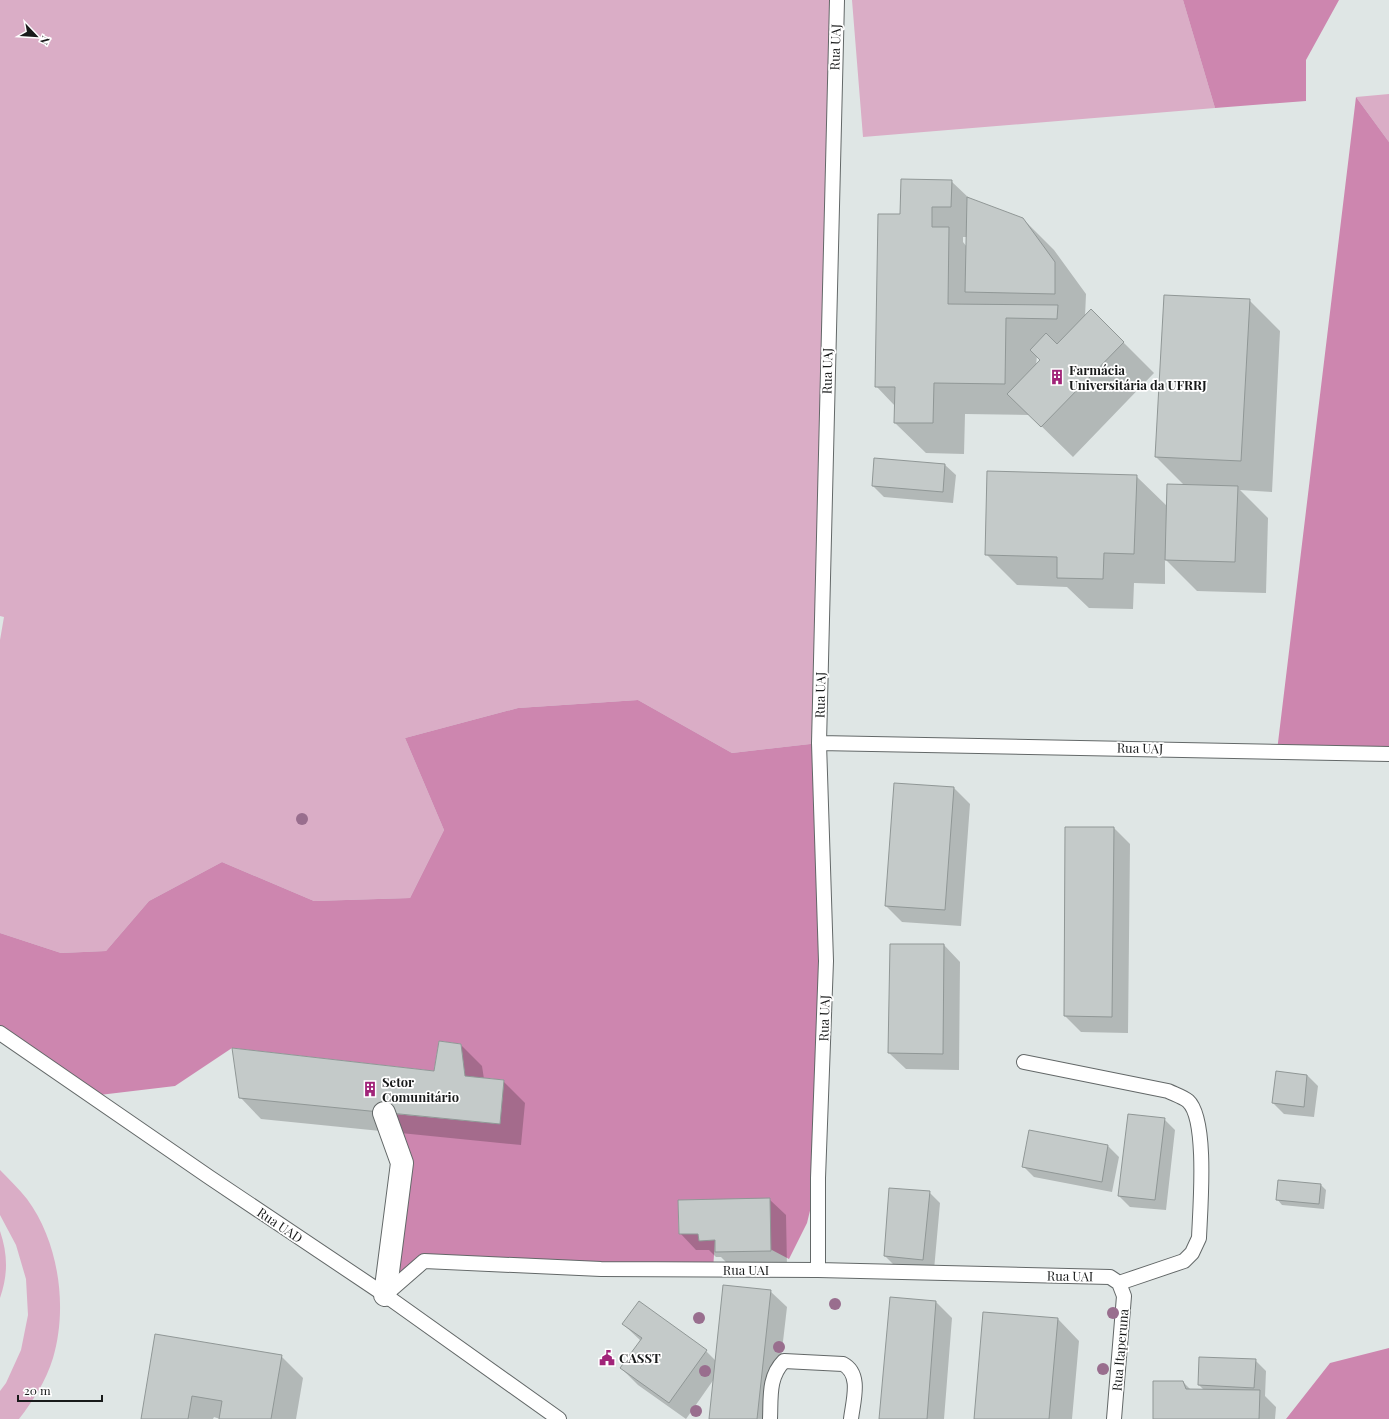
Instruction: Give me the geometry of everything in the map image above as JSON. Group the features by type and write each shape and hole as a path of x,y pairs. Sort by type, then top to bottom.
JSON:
{"street":[{"path":"384,1112 402,1163 385,1295"}],"lane":[{"name":"Rua UAJ","path":"818,1270 818,1178 826,961 819,743 836,0"},
{"name":"Rua UAJ","path":"819,743 1389,754"},
{"name":"Rua UAD","path":"0,1033 183,1159 385,1295 559,1419"},
{"path":"1024,1062 1168,1091 1188,1101 1196,1115 1200,1134 1200,1238 1192,1254 1184,1262 1119,1283"},
{"name":"Rua UAI","path":"385,1295 424,1261 601,1269 818,1270 1110,1276 1119,1283"},
{"name":"Rua Itaperuna","path":"1114,1419 1124,1296 1119,1283"},
{"path":"770,1419 772,1377 777,1368 784,1361 844,1364 849,1367 855,1378 851,1419"}],"shaded area":[{"path":"0,0 837,0 819,743 732,753 638,700 518,708 405,738 444,830 410,898 314,901 222,862 149,901 106,951 61,953 0,933 0,640 4,617 0,616"},
{"path":"852,0 1183,0 1215,108 863,137"},
{"path":"1183,0 1339,0 1306,60 1306,101 1215,108"},
{"path":"1389,94 1389,142 1356,97"},
{"path":"1356,97 1389,142 1389,754 1277,751"},
{"path":"638,700 732,753 819,743 826,961 818,1178 807,1223 789,1259 678,1200 679,1234 698,1234 699,1241 715,1240 713,1270 424,1261 385,1295 402,1163 384,1113 500,1124 504,1080 465,1076 461,1044 439,1041 434,1071 232,1048 175,1086 91,1096 0,1033 0,933 61,953 106,951 149,901 222,862 314,901 410,898 444,830 405,738 518,708"},
{"path":"0,1170 27,1199 38,1216 47,1235 58,1276 60,1297 58,1339 53,1358 47,1375 39,1390 19,1419 0,1419 0,1391 6,1383 21,1350 28,1315 26,1279 16,1245 0,1215"},
{"path":"0,1231 6,1257 6,1273 0,1298"},
{"path":"1389,1348 1389,1419 1286,1419 1330,1363"}],"building":[{"path":"901,179 952,180 951,207 932,207 932,227 949,227 948,304 1058,305 1057,319 1006,318 1005,384 934,383 933,423 894,423 895,387 875,387 878,214 900,214"},
{"path":"967,197 1023,218 1055,262 1055,294 965,292"},
{"path":"1164,295 1250,299 1241,461 1155,457"},
{"name":"Farmácia Universitária da UFRRJ","path":"1091,309 1124,342 1041,427 1007,394 1040,360 1030,350 1046,333 1057,344"},
{"path":"874,458 945,464 943,492 872,486"},
{"path":"987,471 1137,475 1134,554 1104,553 1103,579 1057,578 1057,557 985,555"},
{"path":"1167,484 1238,486 1235,562 1165,560"},
{"path":"894,783 954,787 945,910 885,906"},
{"path":"1065,827 1114,827 1112,1017 1064,1016"},
{"path":"890,944 944,944 943,1054 888,1053"},
{"name":"Setor Comunitário","path":"439,1041 461,1044 465,1076 504,1080 500,1124 239,1098 232,1048 434,1071"},
{"path":"1276,1071 1307,1075 1304,1107 1272,1103"},
{"path":"1128,1114 1165,1118 1155,1200 1118,1196"},
{"path":"1029,1130 1108,1145 1102,1182 1022,1167"},
{"path":"1278,1180 1321,1184 1319,1204 1276,1200"},
{"path":"889,1188 930,1191 923,1260 884,1256"},
{"path":"770,1198 771,1251 715,1252 715,1240 699,1241 698,1234 679,1234 678,1200"},
{"path":"723,1285 771,1290 757,1419 709,1419"},
{"path":"890,1297 936,1301 927,1419 879,1419"},
{"path":"639,1301 707,1350 669,1403 620,1368 642,1338 622,1324"},
{"path":"983,1312 1058,1318 1049,1419 974,1419"},
{"path":"155,1334 282,1355 271,1419 219,1419 222,1401 192,1396 188,1419 141,1419"},
{"path":"1199,1357 1256,1359 1254,1388 1198,1385"},
{"path":"1153,1381 1183,1381 1186,1389 1260,1390 1259,1419 1153,1419"}],"place":[{"name":"Farmácia Universitária da UFRRJ","path":"1057,377"},
{"name":"Setor Comunitário","path":"370,1089"},
{"name":"CASST","path":"607,1358"}]}
